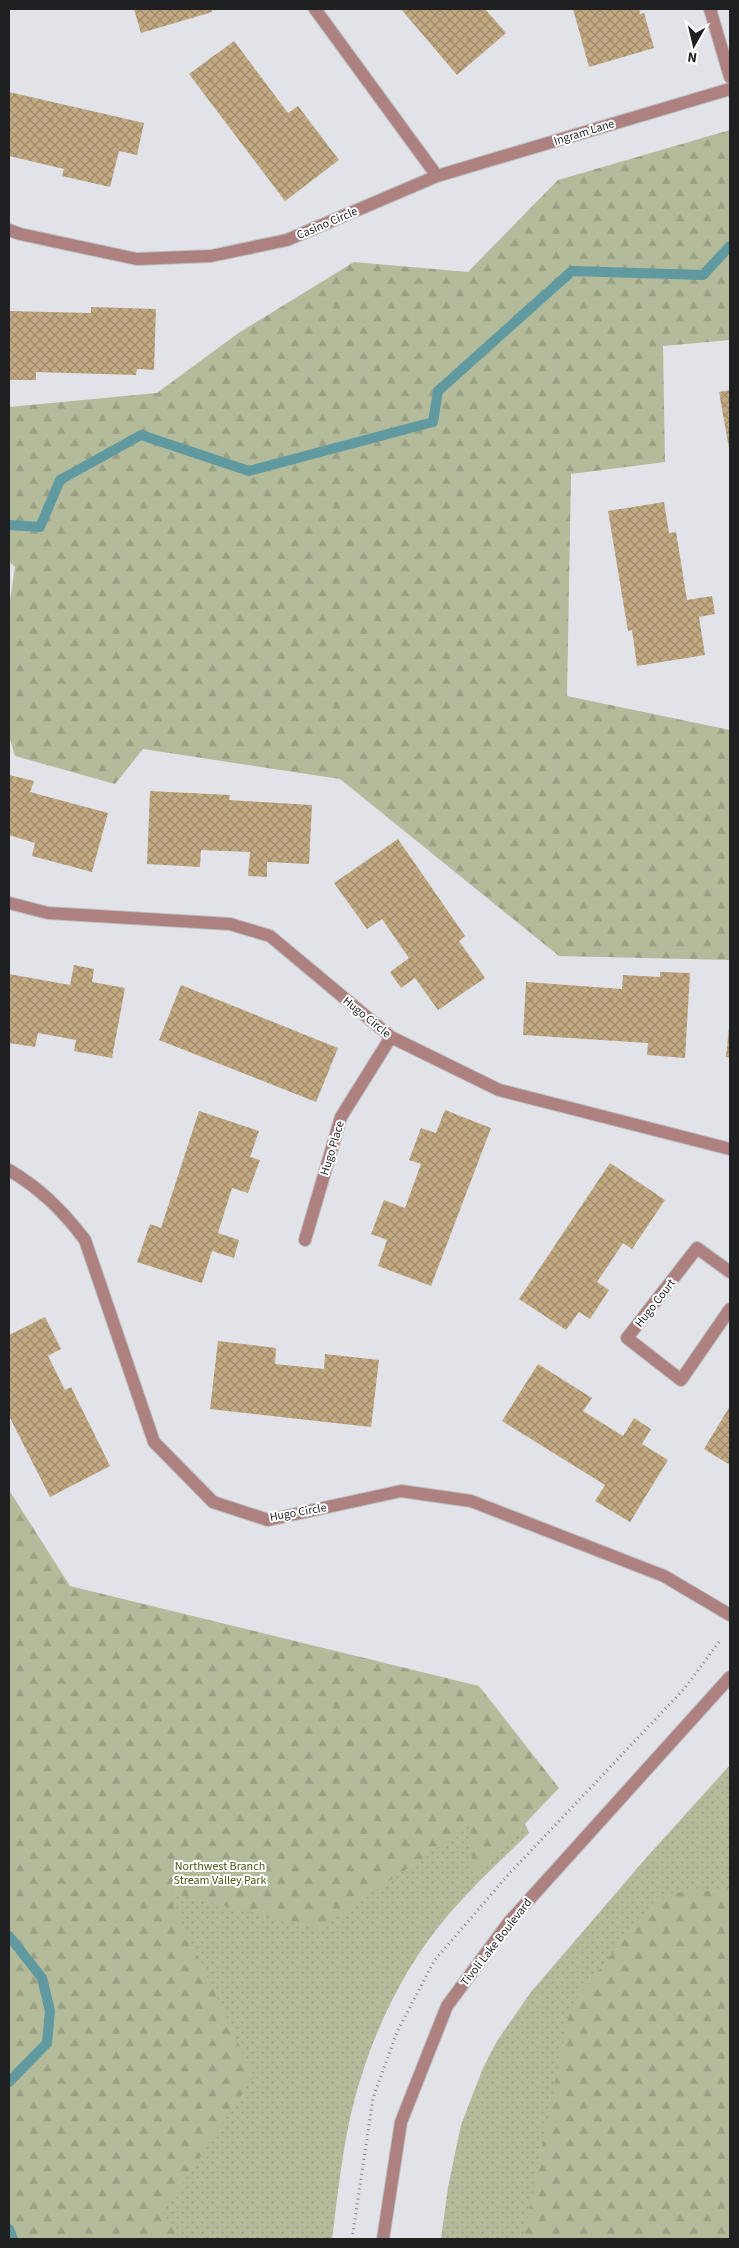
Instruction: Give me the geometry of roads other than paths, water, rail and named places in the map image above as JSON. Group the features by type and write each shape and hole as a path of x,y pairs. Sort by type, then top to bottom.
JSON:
{"street":[{"path":"315,9 437,176"},
{"path":"710,9 730,77"},
{"name":"Ingram Lane","path":"437,176 730,88"},
{"name":"Casino Circle","path":"9,230 137,259 211,256 287,240 437,176"},
{"name":"Hugo Circle","path":"9,903 48,913 230,924 270,936 391,1037 499,1090 730,1149"},
{"name":"Hugo Place","path":"305,1240 341,1117 391,1037"},
{"name":"Hugo Circle","path":"9,1170 29,1182 64,1212 85,1240 154,1442 213,1502 268,1520 401,1491 471,1500 664,1576 730,1615"},
{"name":"Hugo Court","path":"730,1272 697,1248 627,1338 681,1380 730,1309"},
{"name":"Tivoli Lake Boulevard","path":"383,2239 401,2122 447,2006 509,1922 730,1677"}],"waterway":[{"path":"9,525 40,527 60,480 141,435 249,471 433,422 438,391 572,271 703,275 730,246"},
{"path":"9,1936 42,1978 50,2011 47,2043 9,2082"},
{"path":"9,2229 13,2239"}],"park label":[{"name":"Northwest Branch Stream Valley Park","path":"220,1873"}]}
